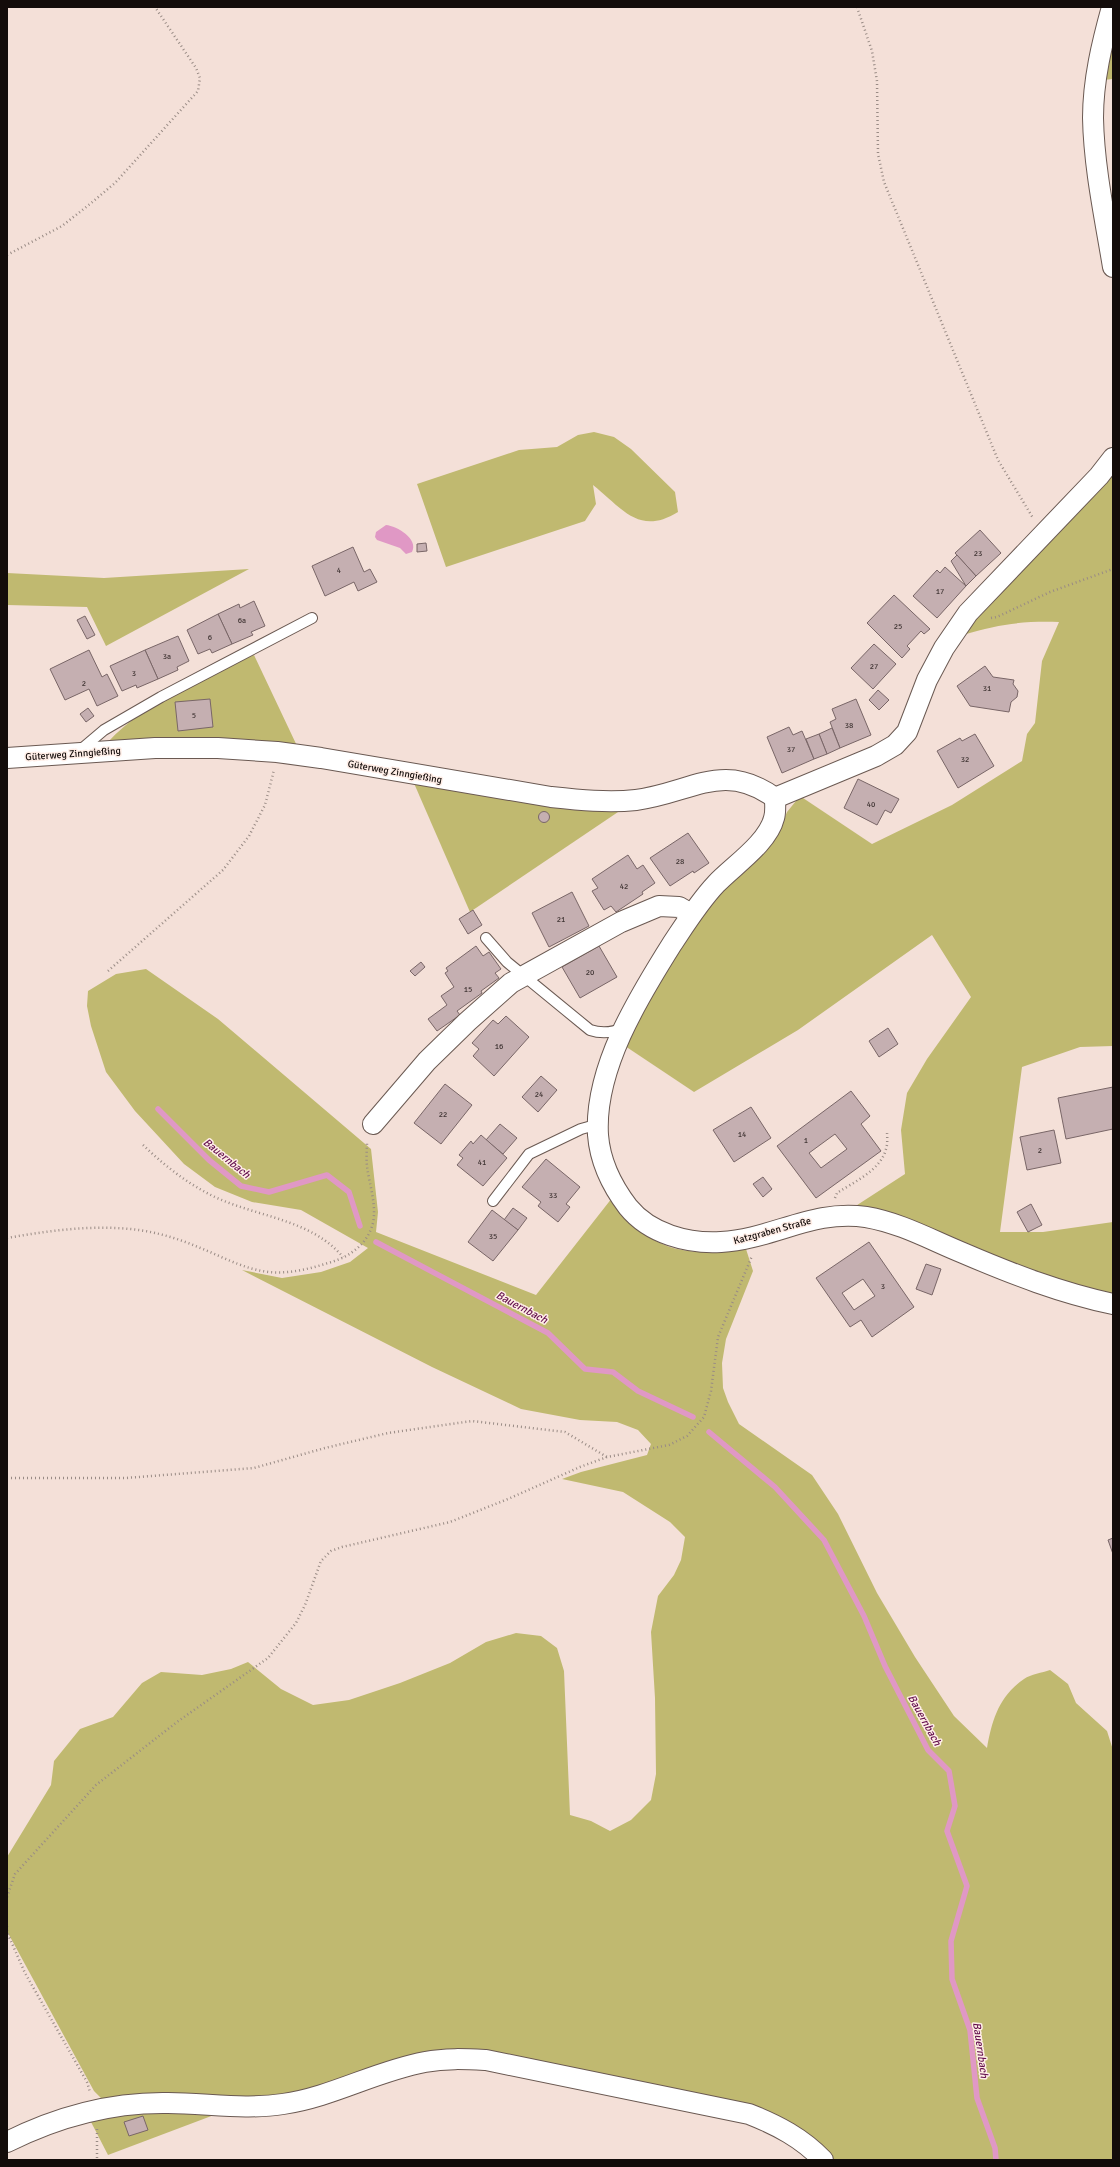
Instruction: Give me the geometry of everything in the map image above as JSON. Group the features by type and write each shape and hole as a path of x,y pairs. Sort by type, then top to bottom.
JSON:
{"street":[{"path":"1112,7 1103,38 1096,80 1093,117 1095,151 1113,267"},
{"path":"775,798 876,756 896,745 907,732 927,680 944,648 968,613 1099,476 1113,458"},
{"name":"Güterweg Zinngießing","path":"7,758 78,752 156,748 218,748 277,752 551,798 589,801 637,800 722,780 739,780 759,787 775,798"},
{"name":"Katzgraben Straße","path":"775,798 774,818 768,832 715,885 691,914 637,1004 616,1045 605,1081 598,1134 601,1154 609,1176 620,1196 634,1214 650,1226 669,1236 696,1242 722,1242 752,1237 805,1220 832,1215 869,1218 910,1229 1001,1269 1051,1287 1113,1304"},
{"path":"373,1124 412,1078 462,1027 511,983 621,922 658,906 679,907 691,914"},
{"path":"7,2142 57,2121 96,2109 167,2103 246,2107 282,2104 316,2097 424,2062 452,2058 486,2060 749,2114 776,2124 797,2137 824,2160"}],"lane":[{"path":"78,752 104,730 161,697 312,618"},
{"path":"486,938 507,962 590,1030 600,1033 614,1032 625,1027"},
{"path":"493,1201 529,1154 581,1129 599,1124"}],"path":[{"path":"7,255 62,226 115,183 198,91 200,78 196,68 156,7"},
{"path":"857,7 872,52 876,74 878,154 884,182 998,460 1043,534"},
{"path":"968,613 981,619 997,617 1050,592 1113,569"},
{"path":"108,971 223,870 249,836 265,805 276,765 277,752"},
{"path":"7,1238 94,1228 131,1229 165,1236 197,1246 231,1262 251,1269 270,1272 290,1272 315,1267 343,1257 364,1242 372,1227 373,1210 367,1164 367,1141 373,1124"},
{"path":"832,1215 832,1204 837,1193 874,1168 882,1159 886,1149 887,1130"},
{"path":"142,1145 182,1178 217,1198 310,1231 333,1245 343,1257"},
{"path":"7,1897 15,1874 96,1785 177,1722 268,1658 296,1622 305,1605 321,1561 331,1552 342,1547 450,1522 508,1499 580,1466 607,1457 669,1445 687,1436 704,1417 711,1391 718,1337 750,1261 753,1249 752,1237"},
{"path":"7,1478 126,1478 254,1468 325,1448 388,1433 472,1421 565,1432 607,1457"},
{"path":"7,1926 8,1932 25,1973 87,2082 96,2109 97,2160"}],"shaded area":[{"path":"1113,31 1113,79 1103,80"},
{"path":"594,432 614,437 631,449 675,492 678,512 664,519 652,521 642,520 623,510 593,485 596,504 585,521 446,567 417,484 519,450 557,447 578,435"},
{"path":"1113,469 1113,1046 1080,1047 1022,1067 1000,1232 1043,1232 1113,1222 1113,1298 851,1209 905,1174 901,1130 907,1093 927,1059 971,997 932,935 798,1030 694,1092 625,1046 646,1002 674,956 725,885 775,839 787,812 800,796 872,844 952,805 1022,761 1027,734 1035,723 1042,661 1059,622 1011,624 988,628 963,635 994,595"},
{"path":"386,525 396,528 410,538 413,547 412,552 406,554 400,548 377,540 375,537 376,532"},
{"path":"249,569 106,646 87,607 7,605 7,573 104,578"},
{"path":"254,655 298,748 108,742 123,727 140,714 176,692"},
{"path":"413,781 624,808 470,912"},
{"path":"146,969 218,1019 371,1149 378,1212 376,1232 536,1295 612,1198 645,1233 658,1242 668,1246 701,1252 746,1249 753,1271 726,1339 722,1363 723,1388 728,1402 739,1424 812,1475 838,1514 877,1593 915,1657 954,1716 987,1748 994,1718 1008,1693 1027,1677 1050,1670 1068,1684 1076,1703 1107,1731 1113,1750 1113,2160 833,2160 810,2138 486,2051 283,2099 103,2100 94,2091 8,1933 7,1857 51,1785 54,1761 80,1729 113,1717 142,1683 161,1672 202,1675 231,1669 248,1662 281,1689 313,1705 349,1700 400,1683 450,1663 486,1642 516,1633 541,1636 557,1648 564,1671 570,1815 591,1821 610,1831 631,1820 651,1800 656,1774 655,1698 651,1632 658,1596 674,1575 681,1560 685,1537 670,1522 623,1492 562,1479 581,1472 647,1455 651,1444 638,1430 617,1422 580,1420 521,1409 432,1367 242,1270 282,1278 321,1272 350,1262 368,1248 301,1210 252,1202 215,1187 184,1164 135,1111 106,1072 91,1026 87,1006 88,991 116,974"},
{"path":"132,2111 222,2112 108,2155 90,2120"}],"building":[{"path":"980,530 1001,553 976,576 955,553"},
{"path":"426,543 427,551 417,552 417,544"},
{"path":"353,547 364,572 370,569 377,582 358,591 354,582 325,596 312,566"},
{"path":"957,555 976,576 966,586 951,561"},
{"path":"945,567 966,586 937,618 913,596 937,570 940,573"},
{"path":"894,595 930,629 924,634 921,631 907,646 910,649 902,658 867,623"},
{"path":"254,601 265,626 251,632 253,635 232,644 218,614 239,604 240,608"},
{"path":"218,614 232,644 212,653 210,649 198,654 187,630"},
{"path":"85,616 95,635 87,639 77,620"},
{"path":"178,636 189,661 177,667 178,670 158,679 145,650"},
{"path":"874,644 896,664 873,689 851,668"},
{"path":"89,650 102,677 107,674 118,696 97,706 89,689 65,700 50,669"},
{"path":"145,650 158,679 137,688 136,685 122,691 110,666"},
{"path":"985,666 993,677 1014,680 1013,684 1018,691 1017,697 1011,702 1009,712 970,706 957,686"},
{"path":"878,690 889,700 879,710 869,700"},
{"path":"210,699 213,727 178,731 175,702"},
{"path":"856,699 871,735 840,748 830,722 836,719 832,709"},
{"path":"88,708 94,716 86,722 80,714"},
{"path":"789,727 793,735 802,731 814,759 782,773 767,737"},
{"path":"832,728 840,748 827,754 819,734"},
{"path":"819,734 827,754 814,759 806,739"},
{"path":"975,734 994,766 958,788 937,751 960,738 962,741"},
{"path":"858,779 899,799 891,813 885,810 877,825 844,808"},
{"path":"542,812 546,812 548,813 548,821 542,822 539,819 539,815"},
{"path":"688,833 709,863 694,873 693,871 670,886 650,858"},
{"path":"628,855 637,869 643,865 655,883 642,892 643,894 616,912 611,906 604,910 592,891 598,888 592,879"},
{"path":"572,892 589,926 549,947 532,913"},
{"path":"473,910 482,925 468,934 459,919"},
{"path":"476,946 483,956 489,952 501,969 495,973 499,978 481,991 482,993 457,1011 460,1015 437,1031 428,1019 447,1005 441,996 454,987 445,973 448,971 446,968"},
{"path":"599,946 617,977 580,998 562,967"},
{"path":"421,962 425,967 415,976 410,971"},
{"path":"506,1016 529,1037 494,1076 473,1056 479,1049 472,1043 493,1020 498,1024"},
{"path":"888,1028 898,1044 879,1057 869,1041"},
{"path":"541,1076 557,1090 538,1112 522,1097"},
{"path":"445,1084 472,1105 441,1144 414,1123"},
{"path":"1113,1087 1113,1129 1066,1139 1058,1098"},
{"path":"851,1091 870,1116 861,1124 881,1151 816,1198 777,1146","holes":["835,1134 847,1149 821,1168 809,1153"]},
{"path":"751,1107 771,1138 734,1162 713,1130"},
{"path":"500,1124 517,1138 503,1154 486,1140"},
{"path":"1054,1130 1061,1163 1027,1170 1020,1137"},
{"path":"481,1135 507,1158 483,1186 457,1165 463,1158 459,1155 471,1141 473,1144"},
{"path":"546,1159 580,1187 566,1204 570,1207 558,1222 538,1206 541,1202 522,1187"},
{"path":"763,1177 772,1189 763,1197 753,1184"},
{"path":"1031,1204 1042,1225 1028,1232 1017,1212"},
{"path":"513,1208 527,1218 518,1230 504,1220"},
{"path":"492,1210 518,1230 493,1261 468,1242"},
{"path":"869,1242 914,1307 872,1337 861,1320 850,1327 816,1278","holes":["863,1279 875,1296 854,1310 842,1293"]},
{"path":"926,1264 941,1269 932,1295 916,1289"},
{"path":"1113,1538 1113,1554 1108,1540"},
{"path":"143,2116 148,2130 129,2136 124,2122"}],"waterway":[{"name":"Bauernbach","path":"158,1109 209,1160 241,1186 269,1192 327,1175 349,1192 360,1226"},
{"name":"Bauernbach","path":"376,1242 548,1333 585,1369 613,1372 638,1391 693,1417"},
{"name":"Bauernbach","path":"709,1432 775,1487 824,1540 864,1616 885,1666 928,1750 949,1771 955,1806 947,1831 967,1886 951,1941 952,1979 970,2030 977,2098 995,2148 996,2160"}]}
